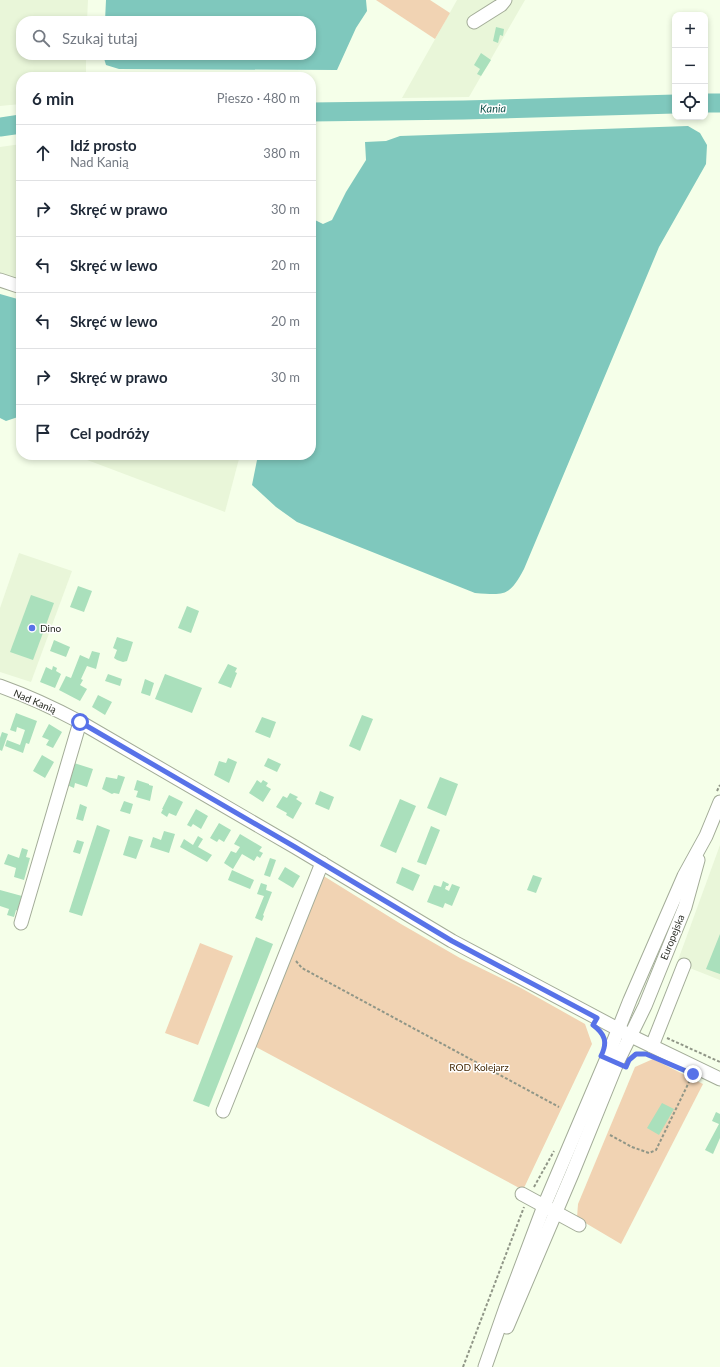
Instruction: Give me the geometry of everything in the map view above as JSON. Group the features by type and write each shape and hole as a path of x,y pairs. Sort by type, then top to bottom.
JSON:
{"street":[{"path":"474,22 505,0"},
{"path":"0,280 16,285"},
{"name":"Nad Kanią","path":"0,686 46,705 80,722 322,863 452,941 631,1036 720,1079"},
{"path":"21,923 80,722"},
{"name":"Europejska","path":"550,1209 617,1063 631,1036 685,907 706,836 720,802"},
{"name":"Europejska","path":"550,1209 618,1029 684,876 706,836"},
{"path":"223,1111 322,863"},
{"path":"652,1046 684,965"},
{"path":"525,1196 579,1225"},
{"path":"486,1367 513,1315 550,1209"}],"path":[{"path":"296,957 296,962 302,968 559,1107"},
{"path":"657,1033 720,1062"},
{"path":"610,1135 632,1147 649,1153 656,1150 696,1068"},
{"path":"463,1367 525,1196 555,1149"}],"shaded area":[{"path":"0,0 88,0 87,16 16,16 16,60 86,60 86,72 16,72 16,104 0,106"},
{"path":"457,0 525,0 469,97 402,98"},
{"path":"16,145 16,279 0,274 0,147"},
{"path":"87,460 239,460 225,512"},
{"path":"19,553 72,571 31,682 0,672 0,608"},
{"path":"720,845 720,980 677,963"}],"green space":[{"path":"376,0 430,0 450,13 435,39"},
{"name":"ROD Kolejarz","path":"322,875 401,924 460,958 521,988 585,1024 592,1044 523,1190 256,1047"},
{"path":"200,943 233,956 198,1045 165,1033"},
{"path":"653,1059 703,1084 621,1244 577,1218 578,1204 635,1067"}],"water":[{"path":"106,0 366,0 367,11 356,28 337,70 119,69 106,65 104,60 316,60 316,16 105,16"},
{"path":"688,126 700,133 707,145 706,164 659,247 524,569 514,585 510,589 500,594 475,593 297,522 276,507 252,485 257,460 316,460 316,220 323,224 332,220 346,192 366,160 365,142 386,141 400,136"},
{"path":"0,294 16,299 16,418 6,421 0,418"}],"building":[{"path":"496,27 504,29 503,36 500,35 498,43 493,41"},
{"path":"481,53 491,60 481,76 477,74 480,69 474,65"},
{"path":"78,586 92,591 84,612 70,607"},
{"name":"Dino","path":"31,595 54,603 33,660 10,652"},
{"path":"187,606 199,611 191,633 178,628"},
{"path":"117,637 133,642 127,661 123,662 114,658 117,650 113,648"},
{"path":"54,640 70,647 66,657 50,651"},
{"path":"92,651 100,653 96,669 87,666 81,679 83,680 80,685 87,689 80,701 59,690 66,676 71,678 80,655 89,659"},
{"path":"228,664 237,668 235,672 237,673 231,688 218,683"},
{"path":"53,666 57,668 56,671 61,674 55,688 40,682 46,667 52,670"},
{"path":"108,674 122,679 120,686 105,681"},
{"path":"165,674 202,688 192,713 155,699"},
{"path":"145,679 154,683 150,696 141,693"},
{"path":"98,695 112,702 105,715 92,707"},
{"path":"16,713 37,721 29,744 26,743 23,753 5,746 7,740 20,745 25,730 17,727 16,732 10,730"},
{"path":"362,715 373,719 360,751 349,746"},
{"path":"262,717 276,722 270,738 255,732"},
{"path":"49,724 62,732 53,748 46,745 49,740 42,737"},
{"path":"2,732 8,734 2,751 0,750 0,738"},
{"path":"42,755 54,762 45,778 33,771"},
{"path":"228,758 237,762 229,783 214,775 219,761 226,763"},
{"path":"268,758 281,764 277,772 264,766"},
{"path":"74,763 93,769 87,787 75,783 74,788 67,785"},
{"path":"118,775 125,777 119,794 112,794 102,789 106,777 117,779"},
{"path":"440,777 458,784 446,816 427,808"},
{"path":"137,780 153,786 150,801 136,797 138,791 134,790"},
{"path":"257,780 261,783 263,780 268,783 266,786 271,789 263,802 249,793"},
{"path":"320,791 334,797 329,810 315,804"},
{"path":"290,793 298,797 296,799 302,803 293,819 286,815 287,813 276,807 283,796 287,798"},
{"path":"169,795 183,802 176,816 169,813 167,817 161,813"},
{"path":"400,799 416,806 396,853 380,846"},
{"path":"124,801 133,804 130,814 120,811"},
{"path":"80,804 87,807 83,821 76,819"},
{"path":"196,809 208,816 201,829 193,824 191,827 187,825"},
{"path":"219,823 231,830 224,842 219,839 217,842 210,838"},
{"path":"97,825 110,830 82,916 69,912"},
{"path":"431,826 440,830 426,865 417,862"},
{"path":"164,831 175,834 169,853 150,847 153,837 161,840"},
{"path":"240,834 262,847 259,851 263,853 260,858 257,856 254,861 242,854 233,869 224,863 231,851 236,853 240,847 234,844"},
{"path":"129,836 143,840 136,859 123,855"},
{"path":"198,836 203,839 198,847 212,855 207,862 180,847 184,839 193,845"},
{"path":"77,840 84,842 80,854 73,852"},
{"path":"22,848 28,850 26,857 30,858 24,880 14,877 16,868 4,864 8,854 19,858"},
{"path":"270,858 276,860 270,877 264,875"},
{"path":"285,867 300,876 293,888 278,879"},
{"path":"402,867 420,875 413,891 396,883"},
{"path":"232,870 254,880 250,889 228,880"},
{"path":"533,875 542,878 536,893 527,890"},
{"path":"443,881 449,884 445,889 449,891 452,884 460,887 452,906 445,903 443,908 427,902 434,885 441,887"},
{"path":"261,883 267,885 266,890 272,892 262,921 255,918 264,896 257,894"},
{"path":"0,890 22,896 18,911 16,910 14,917 7,915 9,909 0,906"},
{"path":"720,934 720,974 706,969"},
{"path":"256,937 273,944 209,1107 193,1101"},
{"path":"662,1103 674,1109 659,1135 647,1128"},
{"path":"716,1112 720,1114 720,1138 713,1154 705,1150 719,1124 712,1121"}],"waterway":[{"name":"Kania","path":"708,103 720,103"},
{"name":"Kania","path":"316,112 464,110 672,104"},
{"name":"Kania","path":"0,127 16,125"}],"place":[{"name":"Dino","path":"32,628"}],"route":[{"path":"80,722 295,847 452,941 597,1018 593,1025 604,1036 605,1044 601,1056 626,1067 632,1057 636,1054 642,1053 693,1074"}]}
